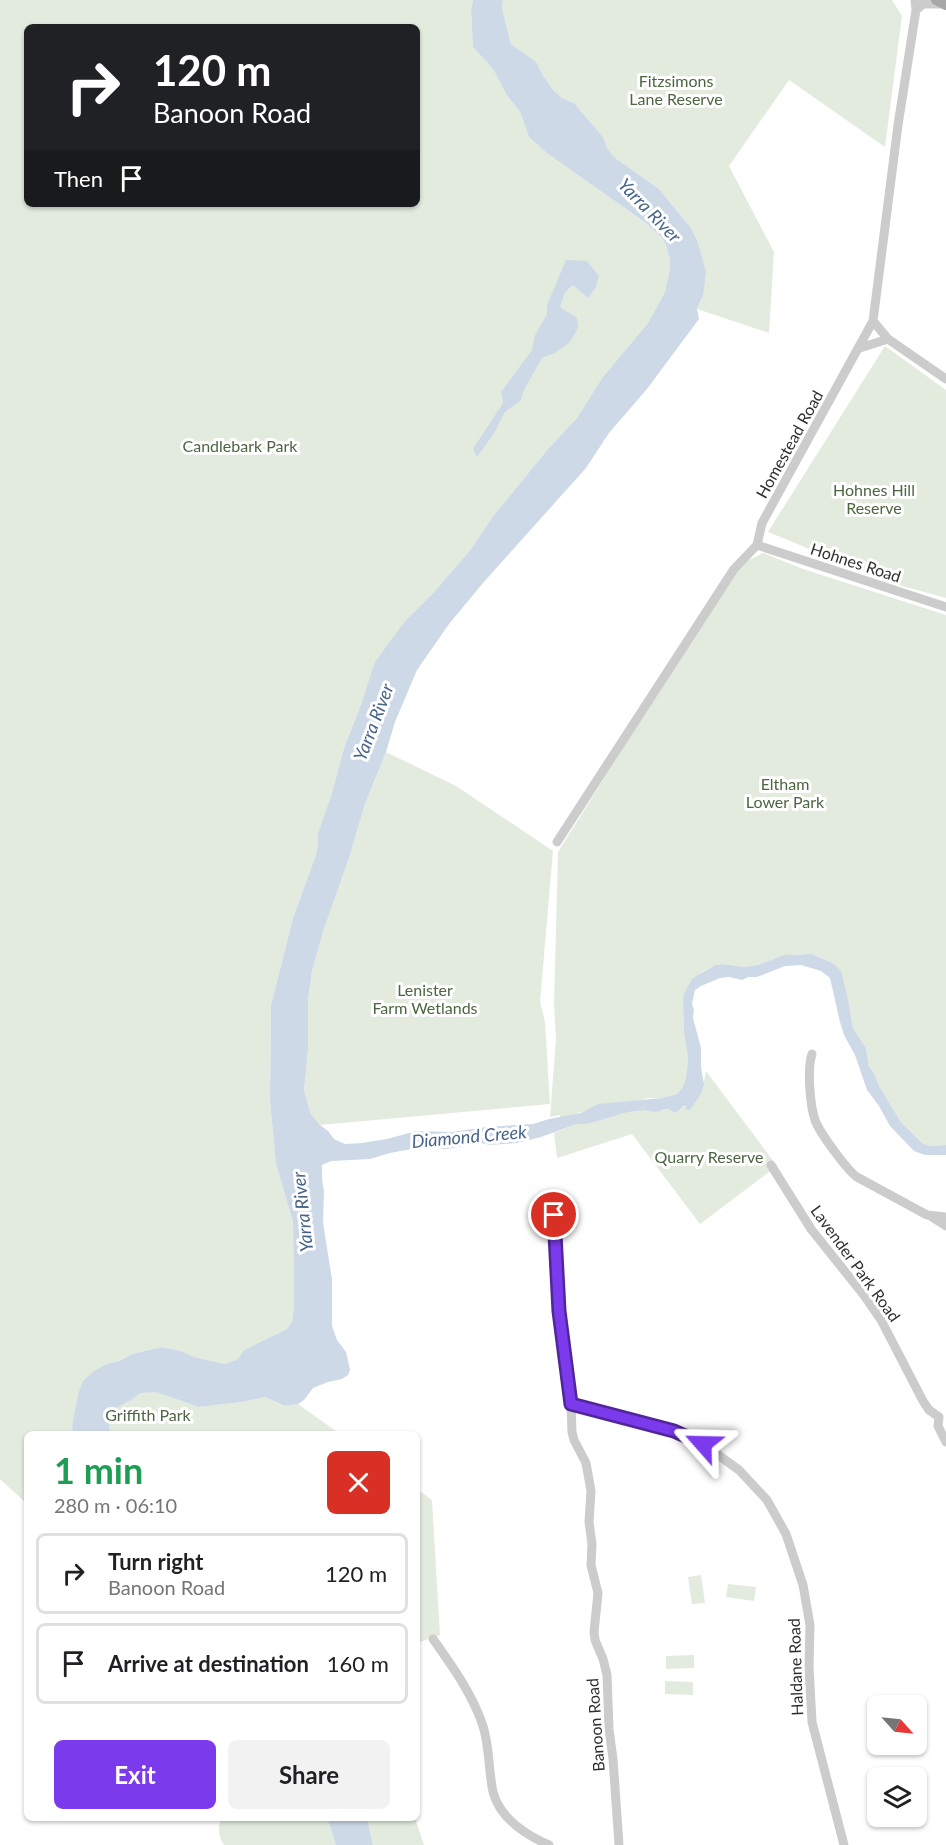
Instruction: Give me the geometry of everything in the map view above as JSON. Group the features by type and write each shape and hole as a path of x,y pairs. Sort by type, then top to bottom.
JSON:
{"street":[{"name":"Homestead Road","path":"557,842 734,569 757,544 762,523 873,321 915,5 942,3"},
{"path":"873,321 888,339 946,379"},
{"path":"860,348 888,339"},
{"name":"Hohnes Road","path":"757,544 946,607"},
{"path":"812,1054 808,1066 815,1121 848,1170 946,1226"},
{"name":"Lavender Park Road","path":"771,1165 811,1229 878,1315 929,1410 942,1414 938,1426 946,1442"},
{"name":"Banoon Road","path":"554,1215 559,1311 574,1440 586,1463 591,1491 589,1522 591,1565 598,1593 594,1632 607,1675 609,1729 619,1845"},
{"path":"927,1215 946,1217"},
{"name":"Haldane Road","path":"571,1404 674,1431 703,1444 739,1470 767,1500 786,1533 803,1585 810,1625 809,1667 812,1722 844,1845"},
{"path":"433,1639 466,1687 483,1725 488,1743 493,1791 499,1805 522,1830 549,1845"}],"green space":[{"name":"Candlebark Park","path":"0,0 473,0 471,10 473,47 493,69 506,94 520,112 529,137 548,154 646,223 661,237 670,260 665,292 648,323 602,378 577,418 548,449 491,519 471,549 435,591 405,621 376,662 344,748 318,833 317,852 293,918 271,1005 270,1101 276,1164 293,1222 294,1307 292,1321 287,1329 244,1350 238,1359 225,1364 161,1347 132,1354 107,1364 78,1394 73,1431 24,1431 24,1501 0,1479"},
{"name":"Fitzsimons Lane Reserve","path":"503,0 892,0 902,16 885,147 789,80 729,166 774,252 769,333 697,309 702,299 697,240 691,228 659,189 614,157 603,137 574,103 562,98 554,91 532,60 511,44 502,8"},
{"name":"Hohnes Hill Reserve","path":"885,346 946,390 946,598 895,584 768,532"},
{"name":"Eltham Lower Park","path":"763,553 803,569 946,615 946,1145 930,1146 922,1143 901,1122 869,1066 866,1048 853,1028 849,1004 833,963 818,956 798,954 744,967 715,965 702,972 683,1003 688,1058 686,1078 677,1094 662,1098 648,1098 629,1104 606,1105 560,1118 560,1115 550,1117 556,1039 554,1005 558,852 721,591 745,562"},
{"name":"Lenister Farm Wetlands","path":"386,752 456,786 553,851 540,1002 545,1022 550,1104 320,1125 311,1114 304,1091 308,1051 308,1000 312,971 365,804"},
{"name":"Quarry Reserve","path":"706,1071 777,1166 700,1224 632,1134 557,1158 554,1133 577,1124 595,1122 644,1106 663,1111 678,1110 691,1103 699,1095"},
{"name":"Griffith Park","path":"140,1392 155,1392 199,1407 265,1397 283,1406 298,1404 336,1431 110,1431 109,1425 113,1412"},
{"path":"420,1491 432,1500 440,1635 420,1642"},
{"path":"701,1575 705,1603 692,1604 688,1577"},
{"path":"728,1584 756,1587 754,1601 726,1597"},
{"path":"694,1655 694,1668 666,1669 666,1656"},
{"path":"665,1681 693,1682 693,1695 665,1694"},
{"path":"220,1821 328,1821 336,1845 224,1845"},
{"path":"368,1821 416,1821 424,1845 373,1845"}],"water":[{"name":"Yarra River","path":"473,0 503,0 502,8 511,44 536,62 554,91 562,98 574,103 603,137 614,157 659,189 691,228 697,240 706,272 703,296 697,309 699,319 647,389 609,433 586,468 449,624 417,670 365,804 312,971 308,1000 308,1051 304,1091 311,1114 334,1139 345,1144 387,1139 416,1131 452,1132 533,1124 581,1113 598,1104 662,1098 677,1094 686,1078 688,1058 684,1033 684,993 693,978 715,965 744,967 758,965 784,955 812,954 833,963 841,971 853,1028 866,1048 869,1066 879,1086 901,1122 922,1143 930,1146 946,1145 946,1155 925,1155 914,1151 890,1126 867,1090 855,1055 844,1035 830,978 821,971 801,965 785,966 742,980 729,977 720,978 695,990 692,1004 693,1018 701,1048 704,1084 702,1092 690,1110 685,1109 686,1106 684,1106 675,1113 669,1109 654,1112 644,1107 595,1122 577,1124 517,1143 490,1145 481,1143 447,1149 417,1148 370,1159 331,1161 322,1165 323,1223 332,1279 332,1326 337,1340 346,1352 350,1370 348,1375 313,1388 298,1404 284,1406 265,1397 199,1407 155,1392 140,1393 113,1412 109,1425 110,1431 73,1431 78,1394 83,1381 94,1371 107,1364 132,1354 161,1347 225,1364 238,1359 244,1350 287,1329 292,1321 294,1307 293,1222 276,1164 270,1101 271,1005 293,918 317,852 318,833 344,748 375,662 405,621 435,591 471,549 491,519 548,449 577,418 602,378 648,323 665,292 670,260 661,237 646,223 548,154 529,137 520,112 506,94 493,69 473,47 471,10"},
{"path":"566,260 587,261 599,276 596,287 588,298 573,285 565,292 560,307 577,318 578,328 570,342 555,353 542,358 521,400 505,412 493,435 477,457 473,449 503,403 501,392 532,350 535,335 547,314 547,305"},
{"path":"328,1821 368,1821 373,1845 336,1845"}],"waterway":[{"name":"Diamond Creek","path":"626,1111 647,1109"}],"route":[{"path":"554,1215 559,1311 571,1404 674,1431 703,1444"}]}
